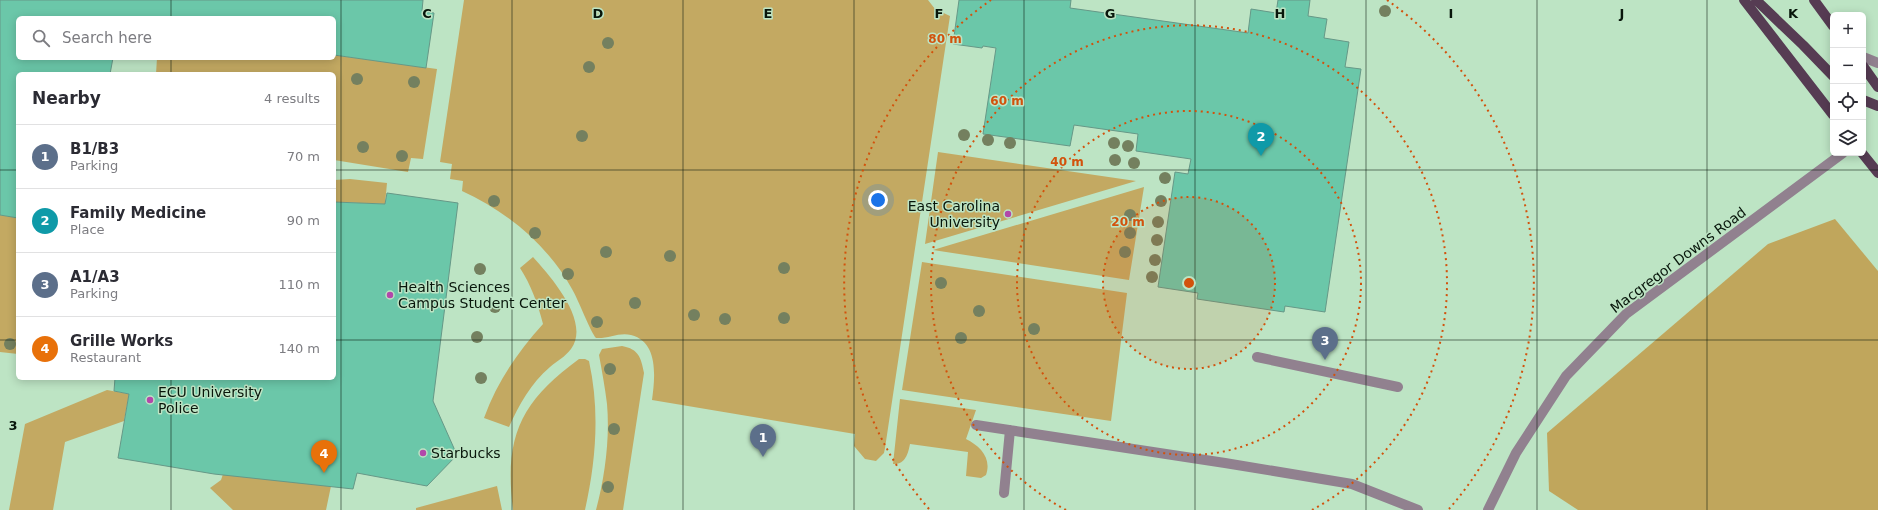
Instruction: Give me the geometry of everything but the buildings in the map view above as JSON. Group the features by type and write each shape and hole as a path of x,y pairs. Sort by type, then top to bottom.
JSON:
{"main road":[{"path":"1744,0 1830,111"},
{"path":"1756,0 1830,73"},
{"path":"1814,0 1830,22"},
{"path":"1866,70 1878,87"},
{"path":"1866,101 1878,106"},
{"path":"1864,156 1878,173"}],"street":[{"path":"1866,58 1878,63"},
{"name":"Macgregor Downs Road","path":"1488,510 1516,452 1566,376 1626,314 1839,156"},
{"path":"1256,357 1398,387"},
{"path":"976,425 1226,462 1352,484 1418,510"},
{"path":"1004,493 1010,430"}],"shaded area":[{"path":"464,0 928,0 935,9 950,16 885,448 884,453 876,461 865,459 854,446 855,434 652,400 654,372 651,353 647,345 640,339 627,334 596,338 575,294 551,258 510,219 462,191 463,181 450,179 452,164 440,162"},
{"path":"336,55 437,69 423,159 411,158 408,172 336,160 336,72 156,72 157,60 336,60"},
{"path":"938,152 1136,181 925,244"},
{"path":"350,179 387,183 385,204 336,202 336,180"},
{"path":"1144,187 1129,280 933,250"},
{"path":"0,215 16,218 16,354 0,352"},
{"path":"1835,219 1878,271 1878,510 1578,510 1549,491 1547,433 1768,244"},
{"path":"533,257 558,288 573,313 576,326 576,338 569,352 543,373 531,387 509,427 484,418 495,392 509,368 543,324 534,295 520,268"},
{"path":"922,262 1127,293 1111,421 902,390"},
{"path":"622,346 628,347 636,352 642,363 644,373 623,510 596,510 604,471 608,430 607,404 599,355 602,349"},
{"path":"579,359 589,361 595,398 594,454 585,510 513,510 511,462 514,441 520,423 530,406 543,390"},
{"path":"107,390 129,394 124,421 65,442 53,510 9,510 25,424"},
{"path":"900,399 976,410 966,439 976,445 984,453 987,463 986,475 981,478 966,476 968,452 910,444 907,455 903,461 893,464"},
{"path":"223,474 331,486 326,510 233,510 210,488 221,480"},
{"path":"497,486 502,510 416,510 416,508"}],"place":[{"name":"Family Medicine","path":"1261,156"},
{"name":"East Carolina University","path":"1008,214"},
{"name":"Health Sciences Campus Student Center","path":"390,295"},
{"name":"A1/A3","path":"1325,360"},
{"name":"ECU University Police","path":"150,400"},
{"name":"Starbucks","path":"423,453"},
{"name":"B1/B3","path":"763,457"},
{"name":"Grille Works","path":"324,473"}]}
